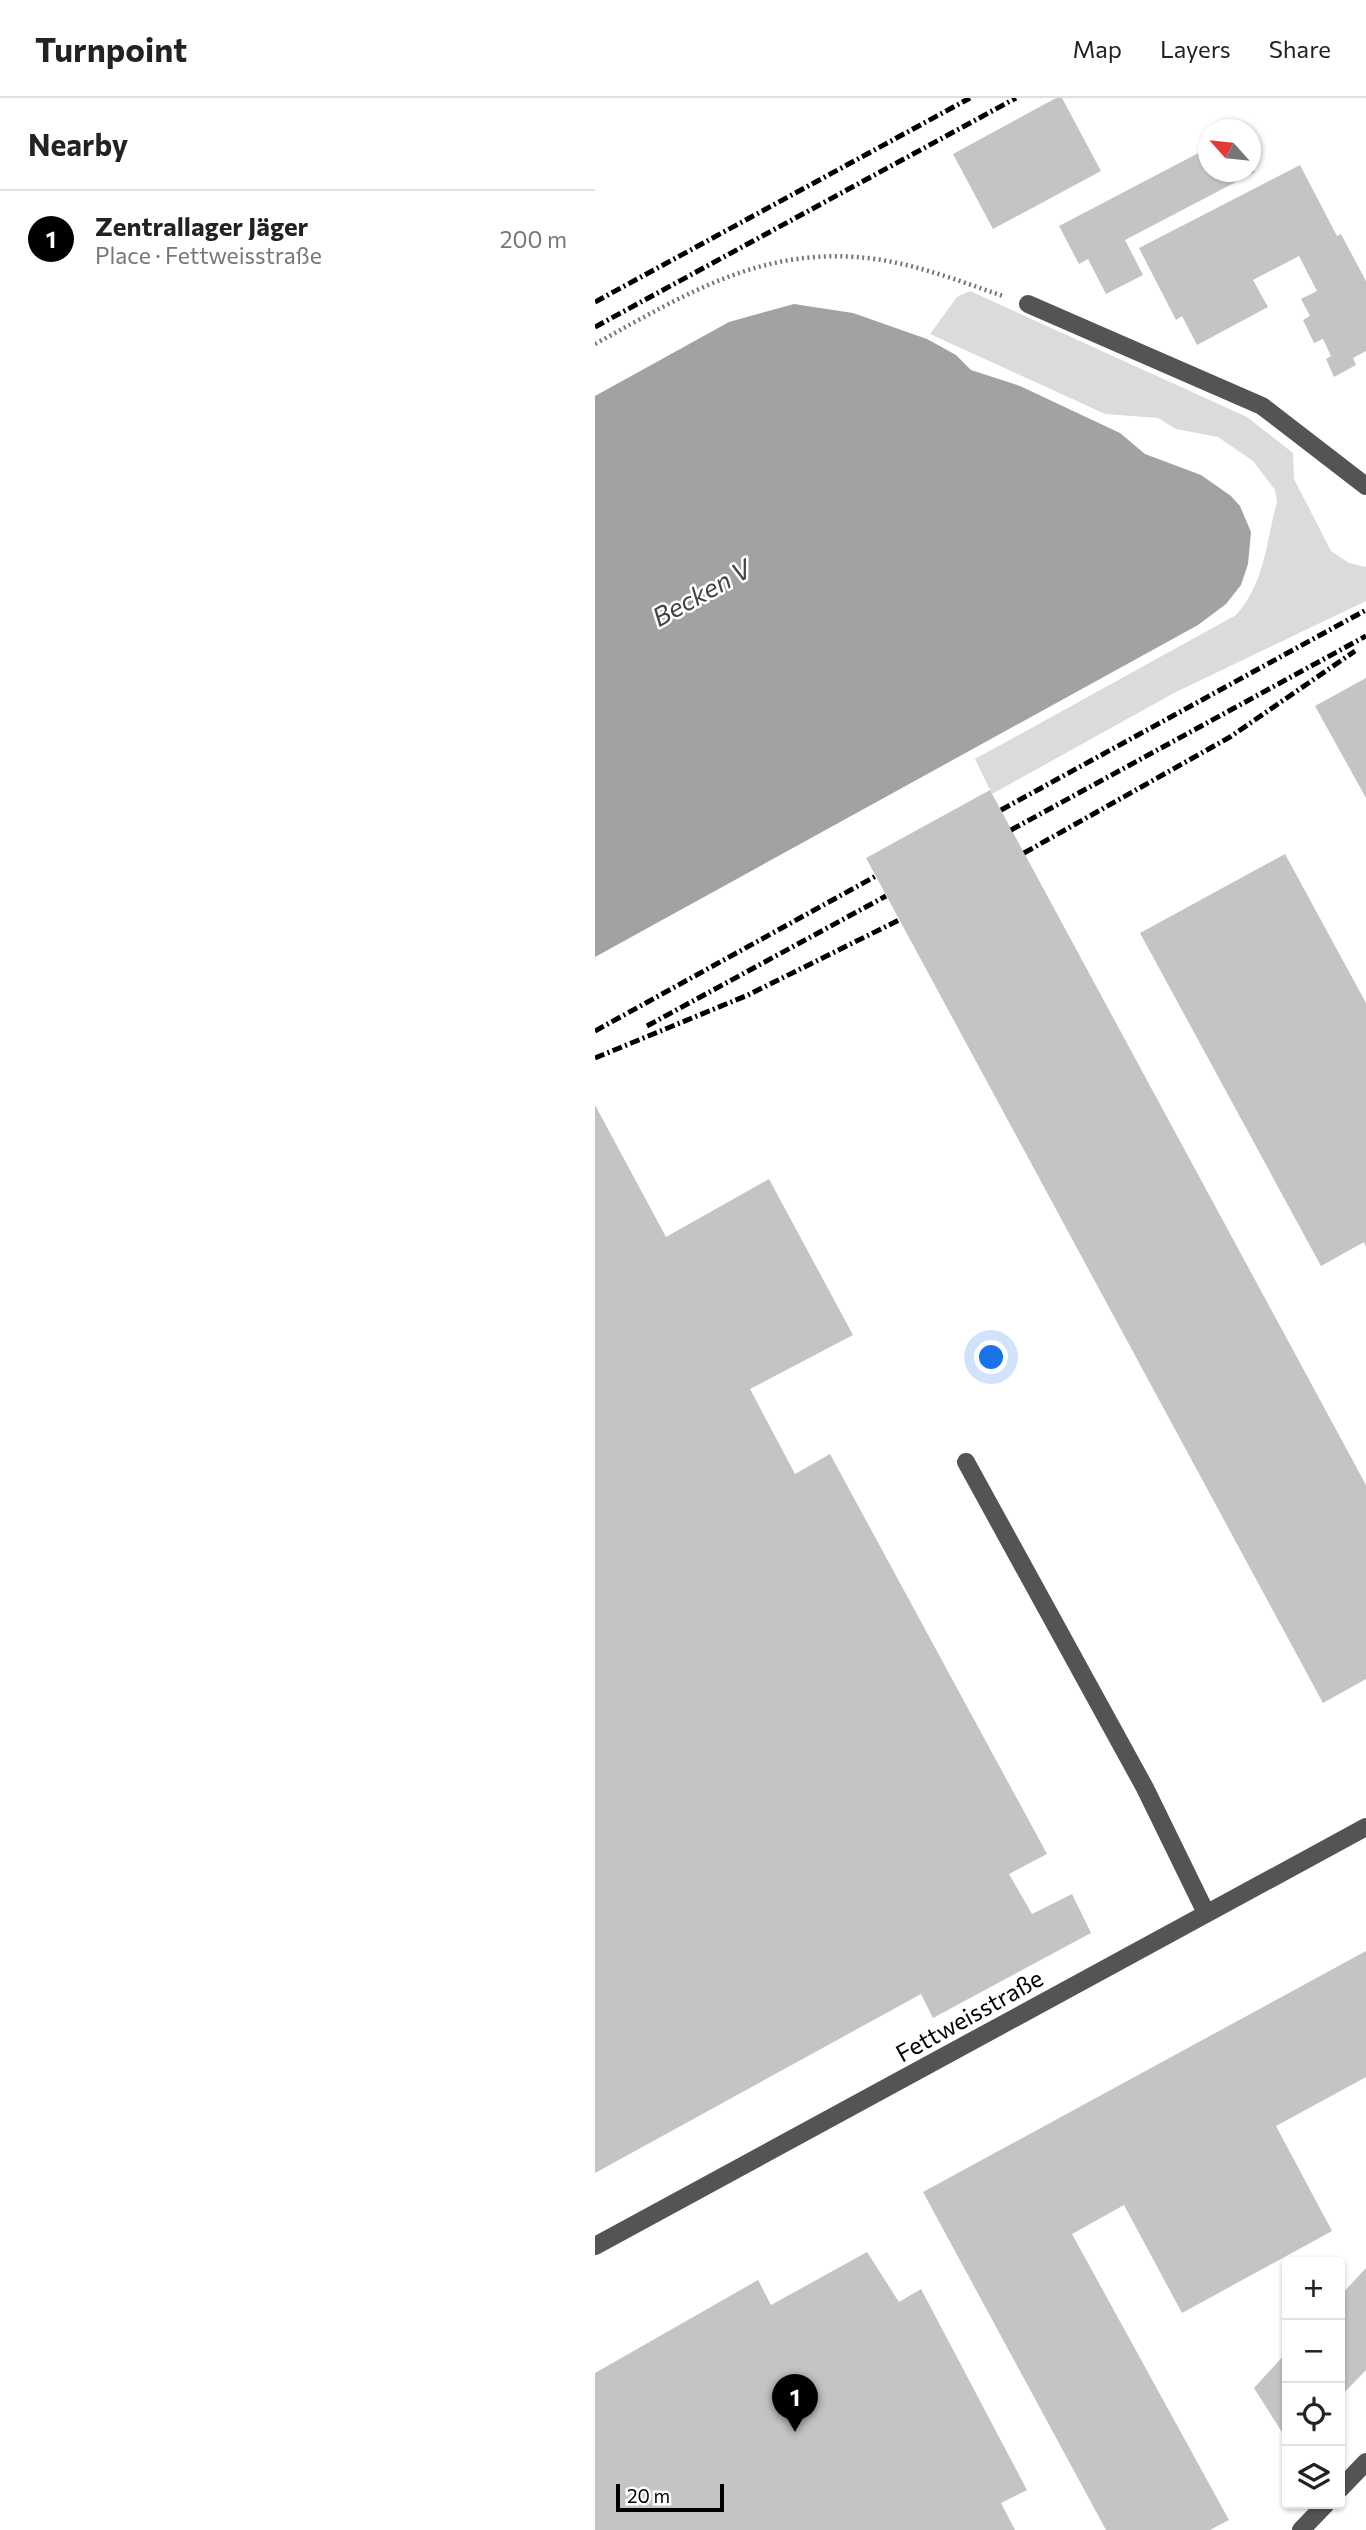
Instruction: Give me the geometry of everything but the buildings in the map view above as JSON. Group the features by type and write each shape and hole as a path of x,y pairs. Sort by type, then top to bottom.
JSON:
{"street":[{"path":"1028,304 1262,406 1366,486"},
{"path":"966,1462 1145,1788 1206,1913"},
{"name":"Fettweisstraße","path":"595,2246 1366,1827"},
{"path":"1345,2484 1366,2462"},
{"path":"1301,2530 1321,2509"}],"path":[{"path":"595,344 683,296 765,263 817,255 876,259 917,268 1028,304"}],"shaded area":[{"path":"970,291 1247,417 1293,453 1294,479 1331,551 1349,563 1366,567 1366,601 1174,693 992,794 975,759 1236,615 1246,603 1259,576 1277,502 1275,490 1253,461 1218,437 1176,429 1158,418 1105,414 930,334 957,297"}],"water":[{"name":"Becken V","path":"794,304 853,313 927,339 956,355 971,370 1020,386 1120,433 1145,454 1201,475 1231,496 1240,506 1251,532 1248,564 1241,585 1226,604 1198,625 595,957 595,396 729,322"}],"railway":[{"path":"595,302 970,98"},
{"path":"595,327 1016,98"},
{"path":"1001,810 1366,610"},
{"path":"1011,830 1366,636"},
{"path":"1024,853 1230,737 1355,651"},
{"path":"595,1031 876,876"},
{"path":"647,1026 886,896"},
{"path":"595,1058 748,995 899,920"}],"place":[{"name":"Zentrallager Jäger","path":"795,2432"}]}
